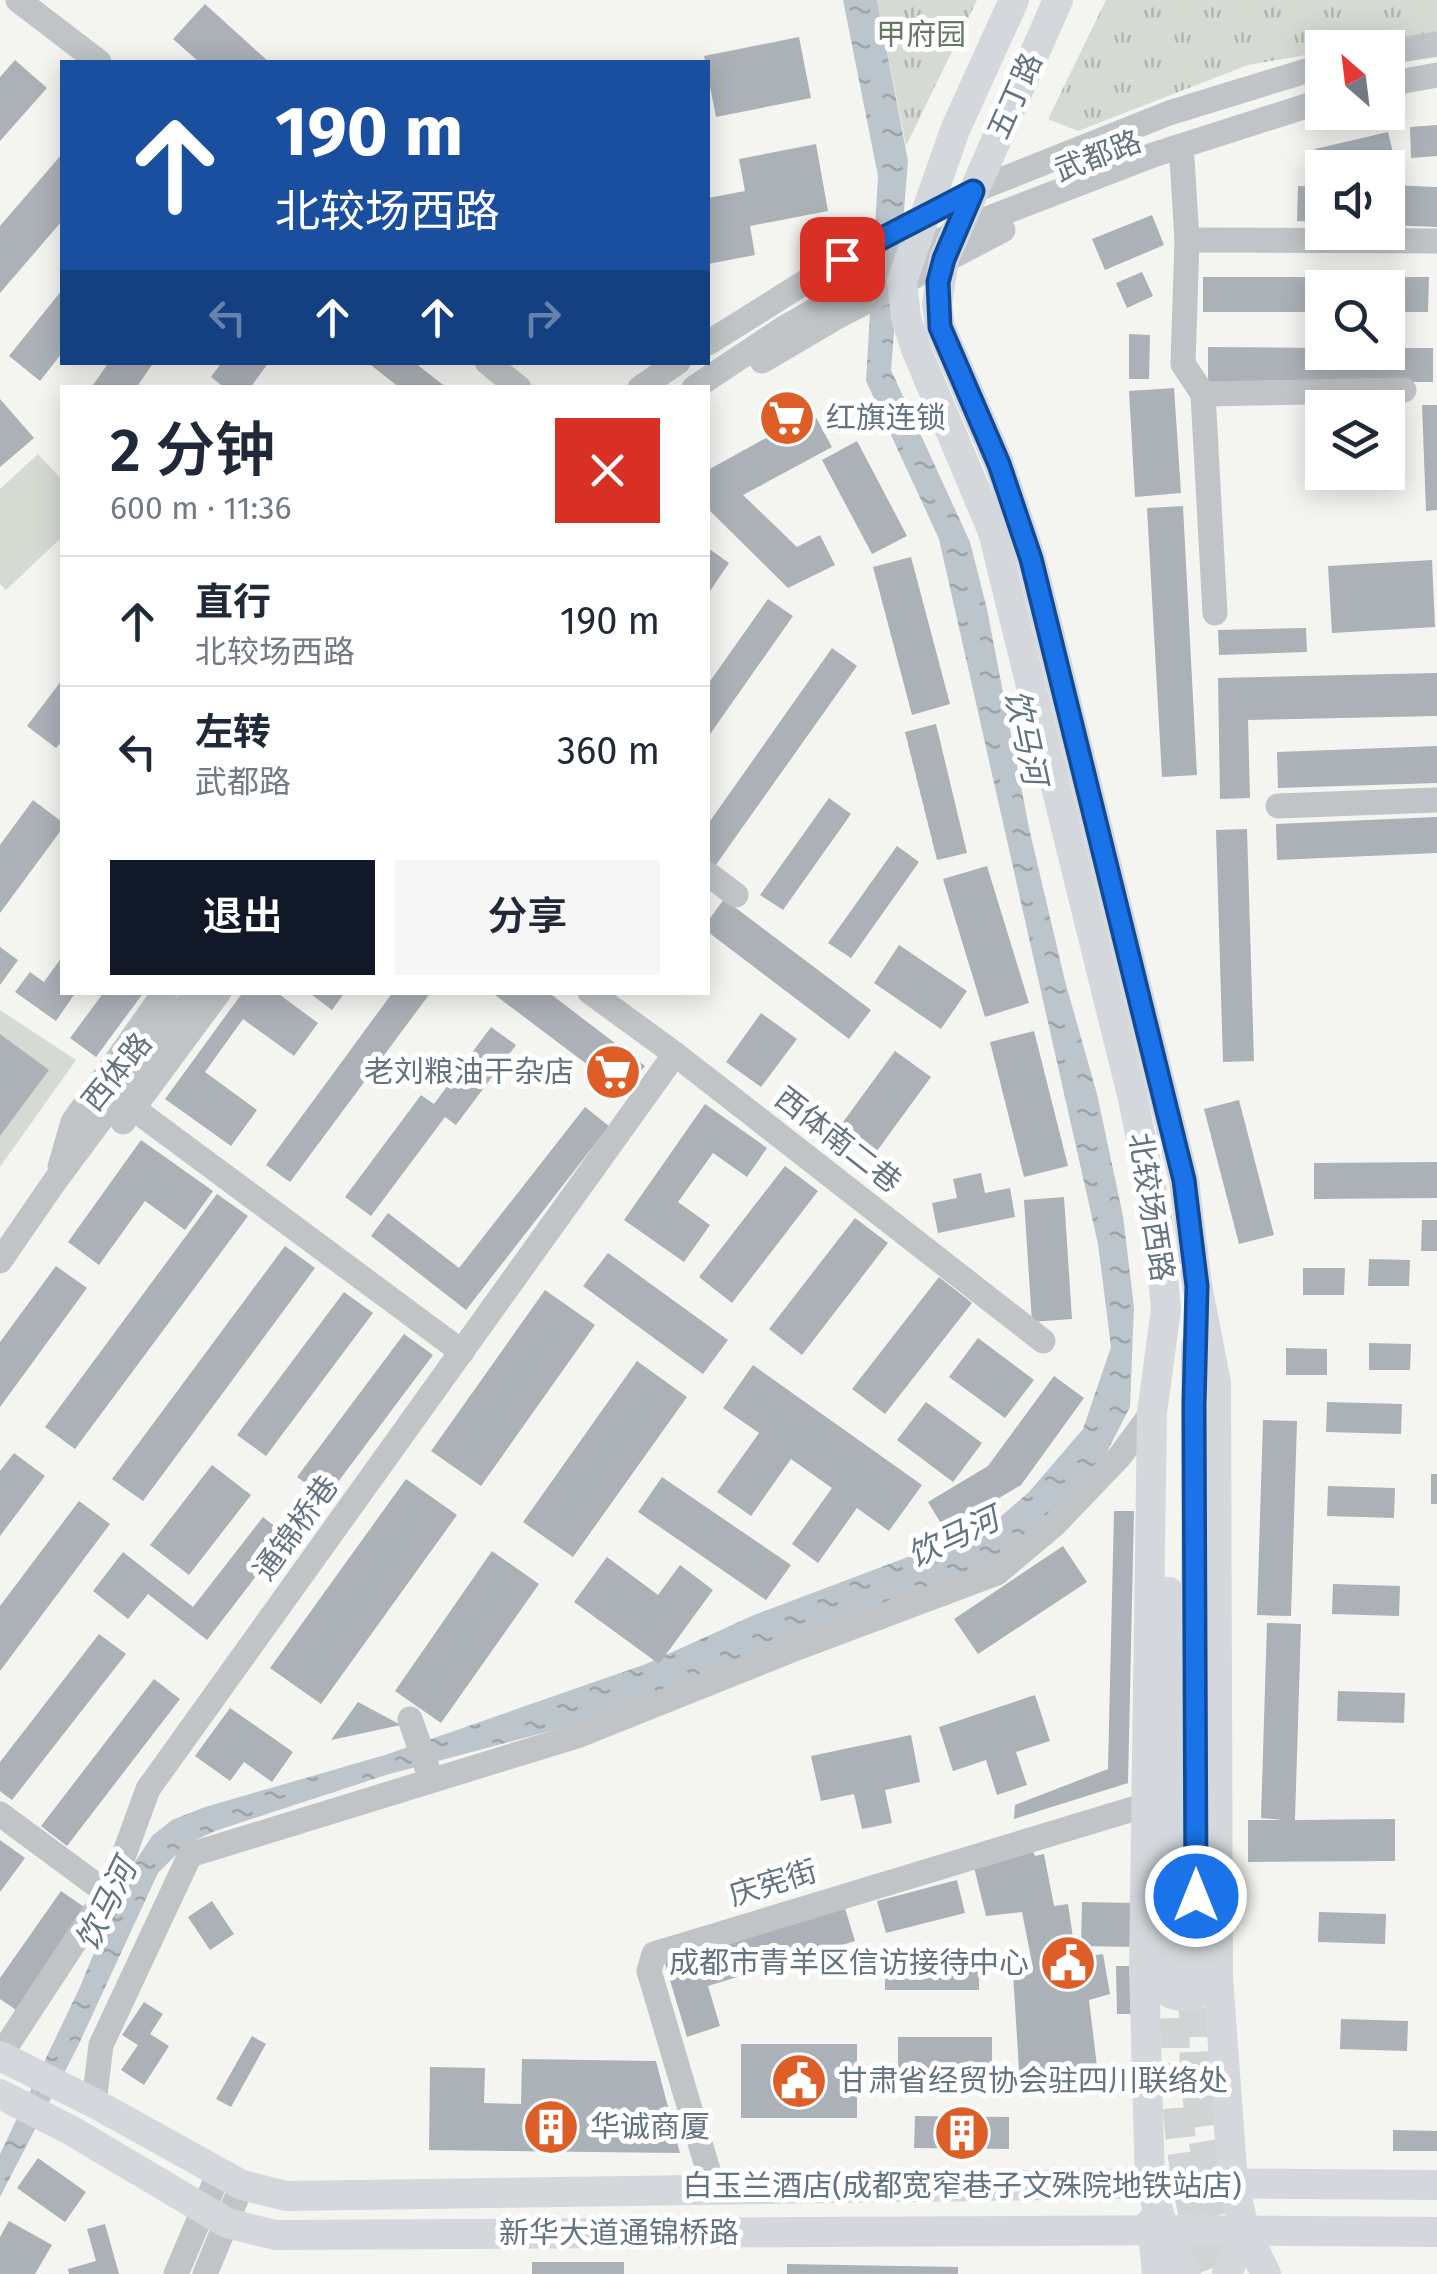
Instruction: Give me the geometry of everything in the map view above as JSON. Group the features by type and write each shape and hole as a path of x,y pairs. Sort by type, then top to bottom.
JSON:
{"main road":[{"name":"五丁路","path":"922,218 955,130 1014,0"},
{"name":"五丁路","path":"973,191 1058,0"},
{"name":"北较场西路","path":"973,191 944,259 936,304 940,327 999,464 1031,559 1184,1180 1197,1286 1216,1383 1183,1972 1150,2183 1169,2230 1157,2274"},
{"name":"北较场西路","path":"922,218 902,281 906,318 992,532 1136,1116 1158,1222 1166,1309 1152,1413 1146,1805 1245,2230 1266,2274"},
{"path":"1166,1309 1183,1972"},
{"name":"新华大道通锦桥路","path":"4,2058 230,2179 286,2196 1150,2183 1437,2185"},
{"name":"新华大道通锦桥路","path":"0,2094 72,2131 215,2215 276,2235 1437,2232"},
{"path":"1169,2230 1186,2274"},
{"path":"1227,2274 1245,2230"}],"street":[{"path":"18,0 96,60"},
{"path":"1405,49 1437,44"},
{"name":"武都路","path":"922,218 973,191 1169,114 1305,71"},
{"path":"1405,81 1437,75"},
{"path":"1405,96 1437,91"},
{"path":"698,385 784,328 918,250 1153,155 1305,106"},
{"name":"武都路","path":"902,281 1000,230 1182,159 1305,119"},
{"path":"1182,159 1187,240 1184,364 1203,394 1215,613"},
{"path":"710,342 842,259 922,218"},
{"path":"1187,240 1437,240"},
{"path":"710,396 762,361 902,281"},
{"path":"491,365 515,385"},
{"path":"644,385 674,365"},
{"path":"1203,394 1305,392"},
{"path":"1278,806 1437,800"},
{"path":"710,876 736,895"},
{"name":"西体路","path":"56,1181 73,1122 163,995"},
{"name":"西体路","path":"0,1261 194,995"},
{"name":"西体路","path":"56,1181 126,1120 216,995"},
{"name":"西体南二巷","path":"594,995 1043,1341"},
{"name":"通锦桥巷","path":"4,2058 107,1892 148,1789 675,1054"},
{"path":"134,1108 462,1352"},
{"path":"89,2101 100,2046 190,1856 580,1736 997,1573 1054,1525 1120,1456 1152,1413"},
{"path":"413,1725 431,1779"},
{"name":"庆宪街","path":"714,2190 649,1970 654,1954 1146,1805"},
{"path":"0,1814 107,1892"},
{"path":"176,2274 215,2215 230,2179"},
{"path":"205,2274 215,2215"}],"green space":[{"name":"甲府园","path":"877,0 977,0 906,146"},
{"path":"1106,0 1437,0 1437,33 1405,38 1405,30 1305,30 1305,55 1248,65 1078,131 1048,119"},
{"path":"38,454 60,478 60,539 6,590 0,584 0,489"},
{"path":"0,1010 76,1060 0,1167"}],"water":[{"path":"843,0 877,0 908,161 891,370 970,542 987,609 1029,828 1065,981 1097,1094 1123,1216 1134,1307 1130,1407 1097,1471 987,1572 628,1710 386,1775 215,1831 187,1844 158,1873 77,2048 0,2197 0,2154 80,1987 125,1877 152,1836 172,1820 385,1755 646,1664 754,1615 990,1526 1029,1492 1083,1429 1111,1347 1098,1244 939,539 866,381 878,176"}],"building":[{"path":"205,4 267,60 197,60 173,39"},
{"path":"799,37 811,98 716,117 710,60 704,56"},
{"path":"15,60 47,88 0,141 0,77"},
{"path":"1437,125 1437,156 1411,158 1410,127"},
{"path":"1388,132 1392,150 1315,150"},
{"path":"816,144 828,211 750,226 755,255 710,264 710,198 745,191 739,159"},
{"path":"60,156 60,223 0,293 0,226"},
{"path":"1298,186 1305,186 1305,221 1297,221"},
{"path":"1405,186 1437,187 1437,227 1405,226"},
{"path":"1152,215 1164,245 1105,270 1092,239"},
{"path":"1142,272 1153,296 1127,308 1116,283"},
{"path":"1203,277 1305,277 1305,312 1203,312"},
{"path":"1405,277 1429,277 1428,312 1405,312"},
{"path":"60,292 60,356 40,381 9,356"},
{"path":"1129,334 1150,335 1149,379 1129,379"},
{"path":"1208,347 1305,348 1305,370 1405,370 1405,348 1433,348 1433,382 1208,382"},
{"path":"107,365 152,365 138,385 93,385"},
{"path":"220,365 267,365 252,385 221,385 211,377"},
{"path":"371,365 418,365 443,385 396,385"},
{"path":"1174,388 1181,493 1135,497 1129,391"},
{"path":"0,399 34,438 0,467"},
{"path":"1422,405 1437,405 1437,510 1426,511"},
{"path":"813,412 832,447 743,495 797,547 820,535 835,565 788,588 710,511 710,469"},
{"path":"857,441 907,536 872,554 822,460"},
{"path":"1183,506 1197,775 1162,777 1147,508"},
{"path":"710,549 729,563 710,591"},
{"path":"911,557 950,704 912,715 873,567"},
{"path":"1432,560 1435,627 1332,633 1328,566"},
{"path":"768,599 793,616 710,734 710,681"},
{"path":"1306,628 1307,652 1219,655 1218,630"},
{"path":"832,648 857,666 715,866 710,862 710,821"},
{"path":"1437,673 1437,716 1248,720 1250,798 1220,799 1218,678"},
{"path":"60,683 60,743 56,748 27,726"},
{"path":"936,724 967,853 937,860 905,732"},
{"path":"1437,746 1437,783 1278,788 1277,752"},
{"path":"829,798 851,814 783,910 760,895"},
{"path":"33,800 60,820 60,832 0,913 0,845"},
{"path":"1437,817 1437,853 1277,860 1276,824"},
{"path":"1247,829 1254,1061 1223,1062 1216,830"},
{"path":"897,846 919,862 851,958 828,943"},
{"path":"987,866 1029,1003 985,1017 943,879"},
{"path":"724,899 871,1010 849,1039 710,934 710,918"},
{"path":"899,945 967,991 941,1029 874,983"},
{"path":"0,947 18,960 0,985"},
{"path":"60,960 60,995 74,995 56,1021 15,992 30,972 44,982"},
{"path":"102,995 142,995 96,1057 70,1038"},
{"path":"241,995 280,995 318,1023 294,1056 243,1019 205,1072 257,1110 231,1146 165,1099"},
{"path":"312,995 343,995 332,1010"},
{"path":"391,995 429,995 290,1182 266,1165"},
{"path":"495,995 552,995 645,1066 625,1093"},
{"path":"761,1013 797,1039 761,1087 726,1062"},
{"path":"491,1027 516,1045 456,1125 445,1117 371,1216 345,1197 421,1095 434,1104"},
{"path":"1034,1031 1068,1166 1024,1177 990,1042"},
{"path":"0,1034 49,1070 0,1136"},
{"path":"895,1051 931,1077 874,1155 838,1129"},
{"path":"1239,1100 1274,1235 1239,1244 1204,1109"},
{"path":"705,1104 767,1148 747,1177 713,1153 678,1202 710,1225 684,1262 624,1220"},
{"path":"585,1107 609,1126 466,1310 371,1236 388,1213 459,1268"},
{"path":"141,1140 213,1191 185,1230 145,1201 99,1265 68,1242"},
{"path":"1437,1162 1437,1198 1314,1199 1314,1163"},
{"path":"785,1166 818,1191 732,1303 699,1277"},
{"path":"981,1173 985,1193 1010,1188 1015,1217 938,1233 932,1203 957,1198 953,1179"},
{"path":"217,1194 248,1216 75,1449 45,1427"},
{"path":"1064,1197 1072,1319 1032,1322 1024,1200"},
{"path":"855,1218 888,1243 802,1355 769,1329"},
{"path":"1422,1220 1437,1220 1437,1251 1421,1251"},
{"path":"285,1246 315,1268 143,1501 112,1479"},
{"path":"608,1253 728,1340 703,1374 583,1286"},
{"path":"1369,1259 1410,1260 1409,1286 1368,1286"},
{"path":"56,1266 87,1288 0,1407 0,1342"},
{"path":"1303,1268 1345,1268 1344,1295 1303,1295"},
{"path":"939,1277 972,1303 885,1414 852,1389"},
{"path":"545,1290 595,1325 481,1486 431,1451"},
{"path":"344,1292 373,1313 266,1456 237,1435"},
{"path":"404,1334 433,1355 326,1498 297,1477"},
{"path":"978,1338 1034,1380 1005,1418 949,1377"},
{"path":"1369,1343 1411,1344 1410,1370 1369,1370"},
{"path":"1286,1348 1327,1349 1327,1375 1286,1375"},
{"path":"637,1361 687,1397 573,1557 523,1522"},
{"path":"753,1365 922,1485 889,1531 857,1508 818,1563 792,1544 832,1488 791,1459 751,1516 717,1492 759,1433 723,1408"},
{"path":"1054,1376 1084,1398 1021,1485 945,1530 928,1502 988,1466"},
{"path":"926,1402 982,1443 953,1482 897,1440"},
{"path":"1327,1402 1402,1404 1401,1434 1326,1432"},
{"path":"1263,1420 1297,1421 1291,1616 1257,1615"},
{"path":"14,1453 45,1476 0,1536 0,1471"},
{"path":"212,1465 251,1495 189,1575 150,1545"},
{"path":"1431,1474 1437,1474 1437,1504 1431,1504"},
{"path":"662,1477 791,1565 766,1600 638,1512"},
{"path":"406,1479 457,1515 321,1704 270,1668"},
{"path":"1328,1486 1395,1488 1394,1518 1327,1516"},
{"path":"79,1501 110,1524 0,1671 0,1606"},
{"path":"1114,1511 1134,1511 1128,1783 1014,1819 1015,1805 1108,1769"},
{"path":"263,1517 287,1536 207,1640 148,1594 128,1619 93,1591 123,1552 193,1607"},
{"path":"1063,1546 1087,1582 978,1654 954,1619"},
{"path":"492,1551 539,1584 441,1723 395,1691"},
{"path":"607,1557 658,1595 680,1565 713,1590 659,1664 574,1602"},
{"path":"1333,1584 1400,1586 1399,1616 1332,1614"},
{"path":"1267,1623 1301,1624 1295,1820 1395,1819 1395,1861 1248,1862 1248,1820 1283,1820 1261,1818"},
{"path":"99,1634 126,1654 12,1800 0,1791 0,1762"},
{"path":"154,1679 180,1699 67,1846 41,1826"},
{"path":"1338,1691 1405,1693 1404,1723 1337,1721"},
{"path":"1035,1695 1050,1741 1016,1752 1027,1785 997,1795 986,1760 953,1771 939,1727"},
{"path":"358,1702 401,1725 331,1740"},
{"path":"230,1708 293,1752 272,1782 244,1762 230,1781 195,1756"},
{"path":"911,1735 920,1782 885,1790 892,1823 862,1829 854,1794 821,1801 811,1756"},
{"path":"0,1840 25,1858 0,1892"},
{"name":"成都市青羊区信访接待中心","path":"1032,1849 1035,1856 1044,1854 1054,1906 1068,1904 1076,1958 1103,1954 1110,1994 1089,2000 1098,2075 1020,2086 1013,1973 1019,1968 1033,1968 1022,1912 986,1916 973,1863"},
{"path":"957,1880 965,1913 886,1933 877,1901"},
{"path":"61,1891 87,1909 16,2010 0,1999 0,1978"},
{"path":"212,1901 234,1934 210,1950 188,1917"},
{"path":"1082,1902 1135,1903 1134,1947 1081,1946"},
{"path":"844,1905 855,1941 708,1986 720,2026 687,2037 664,1960"},
{"path":"1319,1912 1386,1914 1385,1944 1318,1942"},
{"path":"885,1958 979,1958 979,1990 885,1990"},
{"path":"1116,1966 1133,1966 1133,2014 1117,2014"},
{"path":"144,2002 163,2014 150,2034 169,2046 144,2085 121,2070 138,2045 122,2035"},
{"path":"1341,2019 1408,2021 1407,2051 1340,2049"},
{"path":"252,2036 266,2044 231,2107 216,2099"},
{"path":"898,2037 992,2037 992,2069 898,2069"},
{"name":"甘肃省经贸协会驻四川联络处","path":"741,2044 857,2044 857,2118 741,2118"},
{"name":"华诚商厦","path":"522,2059 656,2061 680,2153 429,2150 430,2067 485,2068 484,2103 521,2104"},
{"name":"白玉兰酒店(成都宽窄巷子文殊院地铁站店)","path":"915,2116 1009,2117 1009,2149 914,2148"},
{"path":"1393,2130 1437,2131 1437,2151 1393,2151"},
{"path":"38,2158 86,2192 65,2222 17,2188"},
{"path":"9,2221 52,2245 35,2274 0,2274 0,2237"},
{"path":"105,2224 119,2274 69,2274 68,2269 96,2261 87,2229"},
{"path":"532,2262 624,2262 624,2274 532,2274"},
{"path":"787,2264 958,2267 958,2274 787,2274"}],"tunnel":[{"path":"1174,1973 1179,2125 1190,2200 1211,2274"},
{"path":"1194,2007 1202,2131 1232,2252"}],"place":[{"name":"红旗连锁","path":"787,418"},
{"name":"老刘粮油干杂店","path":"613,1072"},
{"name":"成都市青羊区信访接待中心","path":"1068,1963"},
{"name":"甘肃省经贸协会驻四川联络处","path":"799,2081"},
{"name":"华诚商厦","path":"551,2127"},
{"name":"白玉兰酒店(成都宽窄巷子文殊院地铁站店)","path":"962,2133"}],"route":[{"path":"842,259 973,191 938,282 940,327 999,464 1031,559 1184,1180 1197,1286 1196,1896"}],"water label":[{"name":"饮马河","path":"1026,737"},
{"name":"饮马河","path":"953,1537"},
{"name":"饮马河","path":"106,1905"}]}
